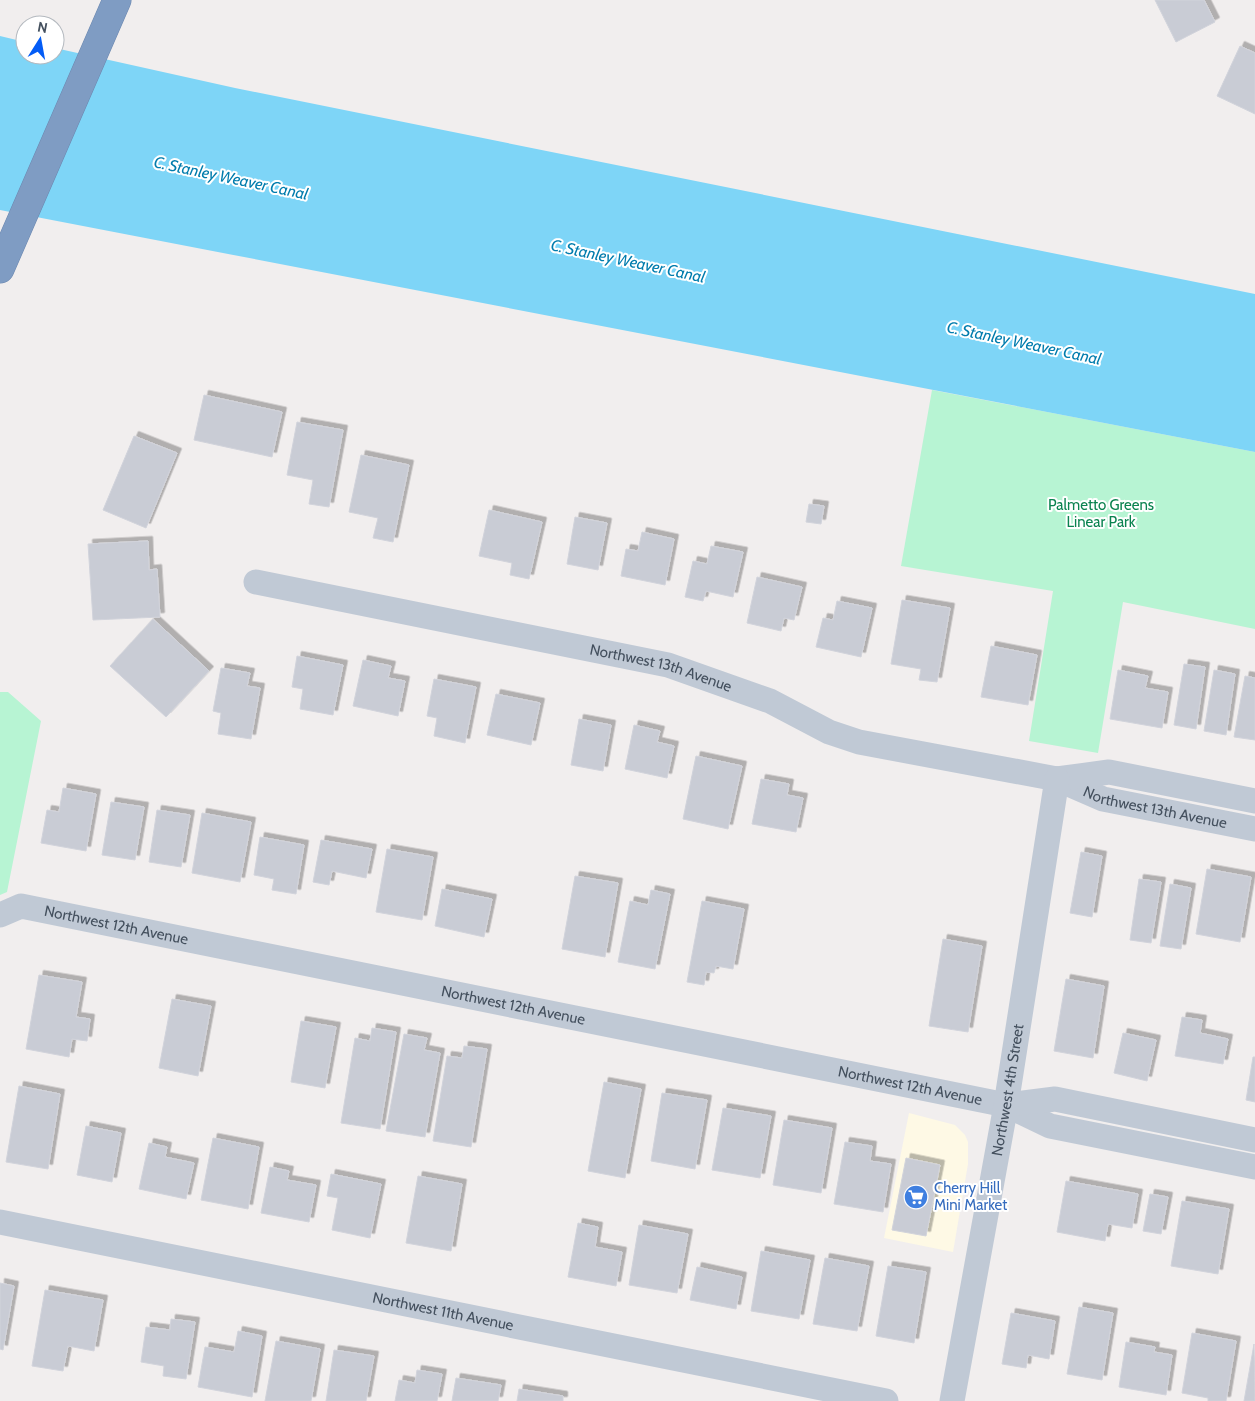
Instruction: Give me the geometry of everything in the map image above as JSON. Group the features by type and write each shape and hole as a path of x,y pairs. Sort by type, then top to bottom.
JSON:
{"highway":[{"path":"0,269 117,0"}],"street":[{"name":"Northwest 13th Avenue","path":"256,582 668,665 770,702 829,732 859,742 1058,779 1103,800 1255,829"},
{"name":"Northwest 13th Avenue","path":"1058,779 1110,772 1255,802"},
{"name":"Northwest 4th Street","path":"952,1401 1006,1105 1058,779"},
{"name":"Northwest 12th Avenue","path":"10,910 1006,1105 1050,1126 1255,1167"},
{"name":"Northwest 12th Avenue","path":"1006,1105 1055,1099 1255,1140"},
{"path":"1194,1154 1199,1129"},
{"name":"Northwest 11th Avenue","path":"0,1222 886,1401"}],"shaded area":[{"path":"909,1113 955,1125 965,1135 968,1142 968,1164 953,1252 884,1238"}],"green space":[{"name":"Palmetto Greens Linear Park","path":"932,390 1255,452 1255,629 1123,602 1098,753 1029,741 1053,591 901,566"},
{"path":"0,692 8,692 41,721 7,892 0,895"}],"water":[{"name":"C. Stanley Weaver Canal","path":"0,36 15,40 15,65 65,65 65,50 235,88 1255,294 1255,452 0,210"}],"building":[{"path":"1155,0 1204,0 1215,22 1176,42"},
{"path":"1240,46 1255,53 1255,114 1217,96"},
{"path":"204,395 282,412 272,457 194,440"},
{"path":"297,422 343,430 329,507 309,504 313,480 287,475"},
{"path":"134,436 177,453 146,528 103,510"},
{"path":"361,455 409,465 393,542 373,538 378,518 349,512"},
{"path":"809,504 824,506 821,524 806,522"},
{"path":"489,510 542,522 529,579 510,575 512,563 479,556"},
{"path":"575,517 607,523 598,570 567,564"},
{"path":"642,532 674,539 665,585 621,576 626,549 638,551"},
{"path":"148,541 149,570 157,569 160,617 93,620 88,544"},
{"path":"711,546 743,552 733,597 706,591 703,601 685,597 693,561 707,564"},
{"path":"757,577 802,587 794,620 784,618 781,631 747,623"},
{"path":"902,600 950,608 937,682 919,680 921,669 891,664"},
{"path":"837,601 872,608 861,657 816,647 823,618 833,620"},
{"path":"153,619 209,671 166,717 110,666"},
{"path":"991,646 1037,655 1028,705 981,697"},
{"path":"297,656 343,665 333,715 300,709 303,689 292,687"},
{"path":"363,660 391,666 388,678 405,681 398,716 353,706"},
{"path":"1184,664 1205,667 1196,729 1174,725"},
{"path":"221,668 250,673 247,686 260,688 251,739 218,734 221,713 213,711"},
{"path":"1118,670 1148,676 1145,688 1168,692 1162,728 1110,719"},
{"path":"1214,670 1235,674 1226,735 1204,731"},
{"path":"1245,676 1255,678 1255,740 1234,737"},
{"path":"434,679 476,687 465,743 434,736 437,718 427,716"},
{"path":"496,694 540,703 531,745 487,735"},
{"path":"579,719 611,725 603,771 571,765"},
{"path":"634,725 660,731 657,742 674,746 667,778 625,769"},
{"path":"696,756 742,766 728,829 683,819"},
{"path":"761,779 789,784 787,795 803,798 796,832 752,824"},
{"path":"63,788 96,794 86,851 41,843 47,810 59,812"},
{"path":"111,802 144,807 135,860 102,855"},
{"path":"157,810 190,815 181,867 149,862"},
{"path":"202,813 251,822 240,882 192,873"},
{"path":"260,837 304,845 296,894 272,890 274,879 254,875"},
{"path":"321,840 372,849 366,878 332,871 329,885 313,882"},
{"path":"387,849 433,857 422,920 376,912"},
{"path":"1081,852 1102,856 1092,917 1070,913"},
{"path":"1207,869 1251,877 1240,942 1196,934"},
{"path":"575,876 618,883 605,957 562,949"},
{"path":"1139,879 1161,882 1151,943 1130,940"},
{"path":"1170,884 1191,888 1181,949 1160,946"},
{"path":"442,889 492,899 484,937 435,926"},
{"path":"651,890 670,894 655,969 618,962 630,901 648,905"},
{"path":"702,901 744,909 733,969 716,966 714,973 706,972 704,985 687,982"},
{"path":"943,939 982,946 968,1032 929,1026"},
{"path":"39,975 82,982 76,1017 90,1019 87,1041 72,1039 69,1057 26,1049"},
{"path":"1066,979 1104,986 1093,1058 1054,1051"},
{"path":"172,999 211,1006 198,1076 159,1068"},
{"path":"1182,1017 1202,1020 1200,1033 1228,1039 1223,1064 1175,1056"},
{"path":"301,1021 336,1027 325,1088 291,1082"},
{"path":"372,1028 396,1032 380,1129 341,1123 355,1038 370,1041"},
{"path":"1123,1033 1156,1040 1147,1081 1114,1073"},
{"path":"404,1034 427,1038 424,1050 440,1053 425,1137 386,1131"},
{"path":"464,1046 487,1049 471,1147 433,1141 447,1056 462,1058"},
{"path":"1253,1057 1255,1057 1255,1102 1246,1100"},
{"path":"604,1082 641,1089 625,1178 588,1171"},
{"path":"19,1086 60,1094 48,1169 6,1162"},
{"path":"662,1093 707,1100 695,1169 651,1161"},
{"path":"723,1108 771,1116 760,1178 712,1170"},
{"path":"784,1120 832,1128 821,1193 773,1185"},
{"path":"86,1126 121,1133 112,1182 77,1175"},
{"path":"213,1138 259,1147 248,1209 201,1200"},
{"path":"845,1142 872,1146 870,1161 891,1164 883,1212 834,1204"},
{"path":"149,1143 167,1147 165,1157 194,1163 186,1199 139,1189"},
{"name":"Cherry Hill Mini Market","path":"906,1158 940,1165 926,1236 892,1230"},
{"path":"270,1167 289,1171 287,1180 316,1185 309,1222 261,1213"},
{"path":"331,1174 381,1184 370,1238 332,1230 338,1198 327,1196"},
{"path":"418,1176 462,1184 451,1251 406,1243"},
{"path":"1066,1181 1138,1194 1132,1228 1108,1224 1105,1241 1057,1232"},
{"path":"1150,1194 1168,1197 1161,1234 1143,1231"},
{"path":"1182,1201 1229,1209 1218,1274 1171,1266"},
{"path":"578,1223 598,1227 595,1247 622,1252 616,1286 568,1277"},
{"path":"639,1225 688,1234 677,1293 629,1285"},
{"path":"761,1251 810,1260 799,1319 751,1311"},
{"path":"825,1258 869,1266 857,1331 813,1324"},
{"path":"888,1266 926,1272 914,1343 876,1336"},
{"path":"697,1267 742,1277 736,1309 690,1300"},
{"path":"0,1283 14,1286 3,1350 0,1349"},
{"path":"45,1290 103,1300 94,1351 68,1346 63,1371 32,1366"},
{"path":"1079,1307 1113,1313 1102,1380 1067,1374"},
{"path":"1011,1313 1055,1321 1049,1359 1028,1355 1026,1368 1002,1364"},
{"path":"171,1319 195,1322 186,1379 163,1376 164,1366 141,1362 146,1327 170,1330"},
{"path":"238,1331 262,1336 252,1397 198,1387 205,1347 234,1352"},
{"path":"1192,1333 1236,1341 1226,1401 1208,1401 1208,1398 1182,1393"},
{"path":"276,1341 320,1349 311,1401 265,1401"},
{"path":"1126,1342 1155,1347 1154,1352 1172,1355 1166,1395 1119,1387"},
{"path":"1254,1344 1255,1401 1244,1401"},
{"path":"334,1350 374,1356 366,1401 326,1401"},
{"path":"417,1370 442,1374 437,1401 395,1401 399,1380 415,1383"},
{"path":"456,1378 501,1385 498,1401 452,1401"},
{"path":"519,1389 563,1396 563,1401 517,1401"}],"place":[{"name":"Cherry Hill Mini Market","path":"916,1197"}]}
